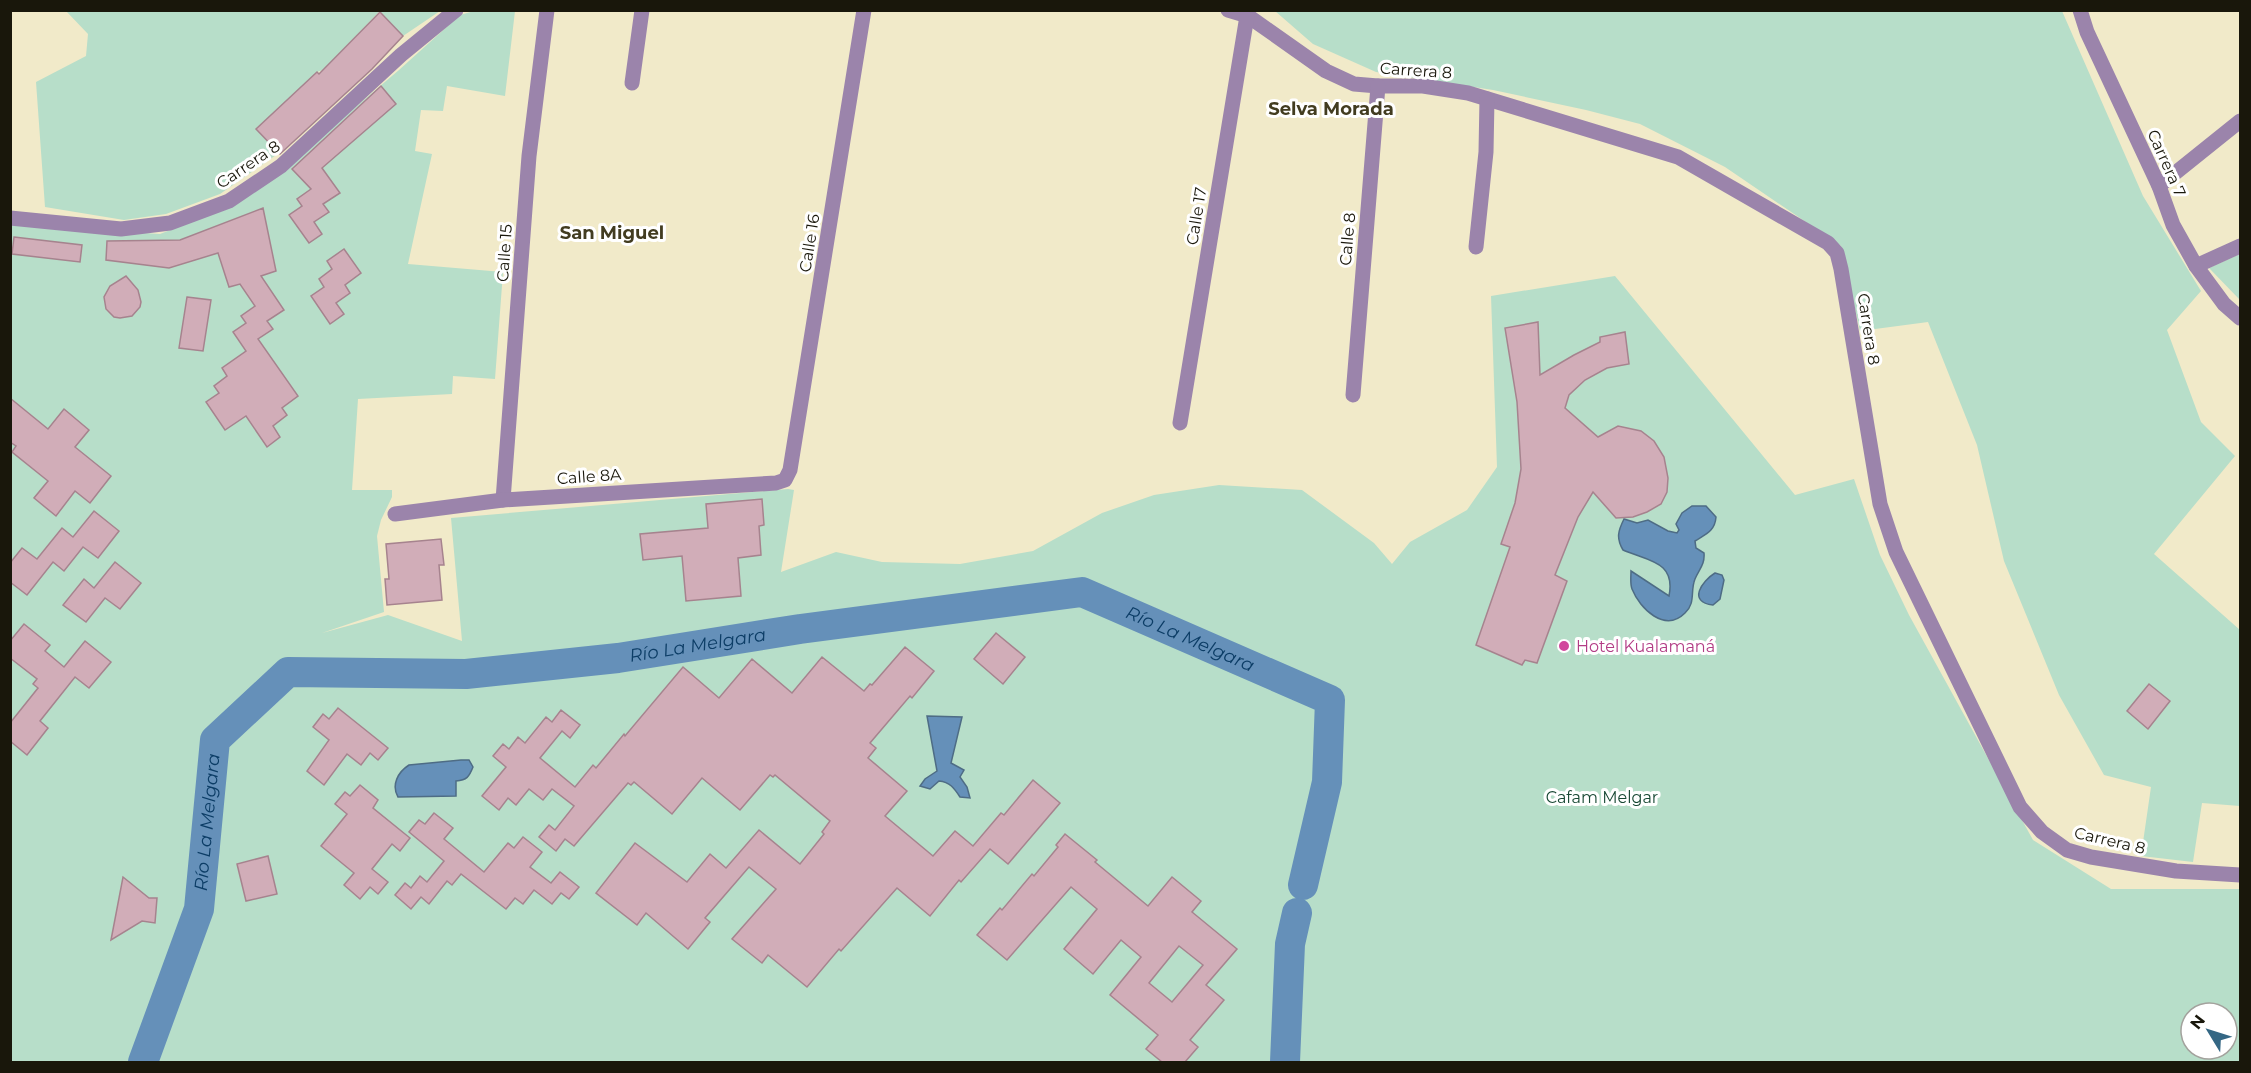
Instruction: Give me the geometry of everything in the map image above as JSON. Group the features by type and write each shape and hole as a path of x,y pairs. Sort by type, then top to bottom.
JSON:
{"street":[{"name":"Carrera 8","path":"10,218 121,229 170,223 229,201 281,166 401,55 456,10"},
{"name":"Calle 15","path":"503,500 529,156 547,10"},
{"path":"632,83 642,10"},
{"name":"Calle 16","path":"785,480 790,470 864,10"},
{"name":"Carrera 8","path":"1228,10 1248,13 1326,71 1354,84 1423,86 1468,93 1678,157 1828,243 1837,253 1841,270 1880,504 1893,542 2020,807 2042,832 2067,850 2091,857 2176,871 2241,875"},
{"name":"Carrera 7","path":"2080,10 2159,186 2174,225 2196,266 2224,304 2241,318"},
{"name":"Calle 17","path":"1180,423 1248,13"},
{"name":"Calle 8","path":"1353,395 1377,86"},
{"path":"1476,247 1486,152 1487,99"},
{"path":"2159,186 2241,121"},
{"path":"2196,266 2241,246"},
{"name":"Calle 8A","path":"395,514 503,500 776,483 785,480"}],"green space":[{"path":"66,11 440,11 403,36 379,12 323,70 317,72 256,129 279,153 220,194 166,214 124,220 45,207 36,82 86,56 88,34"},
{"name":"Cafam Melgar","path":"474,11 515,11 505,96 447,86 443,111 421,110 415,151 432,154 408,264 503,272 495,379 453,376 452,394 358,399 352,490 392,490 392,497 381,520 377,536 384,612 322,633 388,615 462,641 451,518 788,489 794,490 781,572 836,552 882,562 960,564 1033,551 1102,513 1154,495 1219,485 1302,490 1374,543 1392,564 1410,542 1467,510 1497,467 1491,296 1615,276 1795,495 1854,479 1880,555 1909,615 2033,840 2111,889 2240,889 2240,1062 11,1062 10,224 160,234 229,207 273,177 460,15"},
{"path":"1275,11 2062,11 2143,196 2201,291 2167,330 2201,422 2235,456 2154,554 2240,630 2240,806 2202,803 2193,862 2141,856 2151,787 2104,775 2059,695 2004,561 1977,445 1928,322 1860,331 1841,246 1725,167 1640,124 1493,90 1376,72 1313,44"},
{"path":"2240,254 2240,300 2209,268"}],"water":[{"path":"1692,506 1706,506 1716,517 1714,526 1695,541 1696,548 1704,553 1704,557 1694,583 1692,601 1688,609 1677,619 1662,619 1647,611 1636,597 1631,587 1631,571 1669,596 1668,576 1658,564 1623,550 1619,542 1619,531 1624,519 1637,523 1648,520 1668,531 1677,533 1679,530 1676,524 1682,513"},
{"path":"1715,573 1722,575 1724,580 1720,599 1713,605 1701,600 1699,591"},
{"path":"927,716 962,717 951,763 964,770 960,777 967,787 970,798 960,797 951,786 939,781 930,789 920,786 925,779 937,771"},
{"path":"469,760 473,767 467,777 456,781 456,796 398,797 395,788 397,779 409,765"}],"building":[{"path":"380,12 403,36 372,69 280,154 256,129 317,72 319,74"},
{"path":"381,86 396,104 322,168 340,193 323,204 329,212 314,222 322,234 309,243 289,215 302,206 297,199 311,189 292,169"},
{"path":"263,208 276,271 261,276 284,310 267,321 273,329 258,339 298,396 282,408 287,415 273,426 280,437 267,447 246,416 225,430 206,402 219,393 214,386 227,376 222,368 246,351 233,332 246,323 241,316 255,306 240,284 229,287 218,253 169,268 106,260 107,241 180,240"},
{"path":"14,237 82,245 80,262 12,254"},
{"path":"344,249 361,273 345,285 350,293 336,303 344,314 330,324 311,296 324,287 319,279 332,269 327,261"},
{"path":"126,276 138,290 140,307 132,316 114,317 106,309 104,297 110,286"},
{"path":"187,297 211,300 203,351 179,348"},
{"path":"1538,322 1540,375 1600,342 1600,337 1625,332 1629,364 1607,368 1585,380 1569,395 1565,408 1598,437 1618,426 1641,431 1654,441 1664,457 1668,478 1667,492 1661,504 1633,517 1616,518 1593,492 1578,517 1555,575 1567,581 1537,663 1525,660 1522,665 1476,645 1510,547 1501,544 1515,503 1521,469 1517,402 1505,328"},
{"path":"10,398 48,429 64,409 89,430 75,447 111,476 90,503 75,491 56,516 34,498 48,481 12,452 16,446 10,442"},
{"path":"762,499 764,525 759,526 761,555 738,558 741,596 686,601 682,556 643,560 640,534 708,528 706,504"},
{"path":"94,511 119,531 98,558 83,547 64,571 53,562 27,595 10,582 10,563 22,548 37,559 62,528 73,537"},
{"path":"441,539 444,565 439,565 442,600 387,605 385,579 389,579 386,544"},
{"path":"115,562 141,583 120,609 105,598 86,622 63,605 84,579 94,588"},
{"path":"24,624 50,645 45,651 64,667 85,641 111,662 89,688 75,677 40,721 48,728 27,755 10,741 10,723 38,688 33,684 37,679 10,658 10,641"},
{"path":"996,633 1025,657 1003,684 974,659"},
{"path":"905,647 934,671 870,743 876,748 868,758 907,791 885,816 933,856 955,831 973,846 1001,813 1004,815 1033,780 1060,803 1008,864 990,849 961,882 959,880 930,916 897,888 841,951 839,949 807,987 768,955 762,963 732,939 776,889 749,867 705,918 710,922 688,949 646,913 637,925 596,893 635,843 687,882 710,854 726,868 759,830 800,864 824,834 822,832 830,821 775,775 773,777 770,775 740,810 702,778 672,814 634,782 631,785 628,783 574,846 565,839 556,851 539,837 549,825 555,830 574,806 552,789 543,800 529,789 516,805 508,798 499,810 482,796 506,767 493,756 503,744 509,749 518,737 525,743 546,717 552,722 561,710 580,725 570,738 562,731 540,758 575,787 593,765 596,768 624,734 625,736 683,667 719,698 752,659 792,693 822,657 864,691"},
{"path":"2149,684 2170,701 2148,729 2127,711"},
{"path":"338,708 388,748 378,760 370,753 361,765 347,754 324,785 307,771 329,740 313,727 323,714 329,719"},
{"path":"360,785 378,800 373,808 410,838 400,851 392,844 372,869 388,882 378,894 370,887 360,899 344,885 354,873 321,846 347,814 335,804 345,792 350,796"},
{"path":"434,813 453,828 444,839 484,872 508,843 514,848 523,837 542,852 530,867 551,883 560,872 579,887 569,899 561,893 552,904 534,890 523,904 515,898 506,909 461,874 452,885 447,881 429,904 421,897 411,909 395,895 405,883 411,888 420,876 427,882 444,861 409,832 419,820 425,824"},
{"path":"1065,834 1148,906 1172,877 1201,901 1192,912 1237,949 1206,985 1224,1000 1190,1040 1198,1047 1185,1062 1162,1062 1146,1049 1158,1035 1110,995 1141,957 1121,940 1093,974 1064,949 1097,909 1071,887 1007,960 977,935 1000,908 1002,910 1032,874 1034,876 1058,847 1056,845","holes":["1179,946 1203,965 1172,1002 1149,983"]},
{"path":"268,856 277,894 246,901 237,864"},
{"path":"123,877 149,898 157,898 155,923 142,921 111,940"}],"waterway":[{"name":"Río La Melgara","path":"143,1062 199,909 215,740 288,672 466,674 618,658 800,629 1082,592 1330,700 1327,782 1303,885"},
{"name":"Río La Melgara","path":"1285,1062 1290,944 1297,913"}],"place":[{"name":"Hotel Kualamaná","path":"1564,646"}],"district":[{"name":"Selva Morada","path":"1331,109"},
{"name":"San Miguel","path":"612,233"}]}
